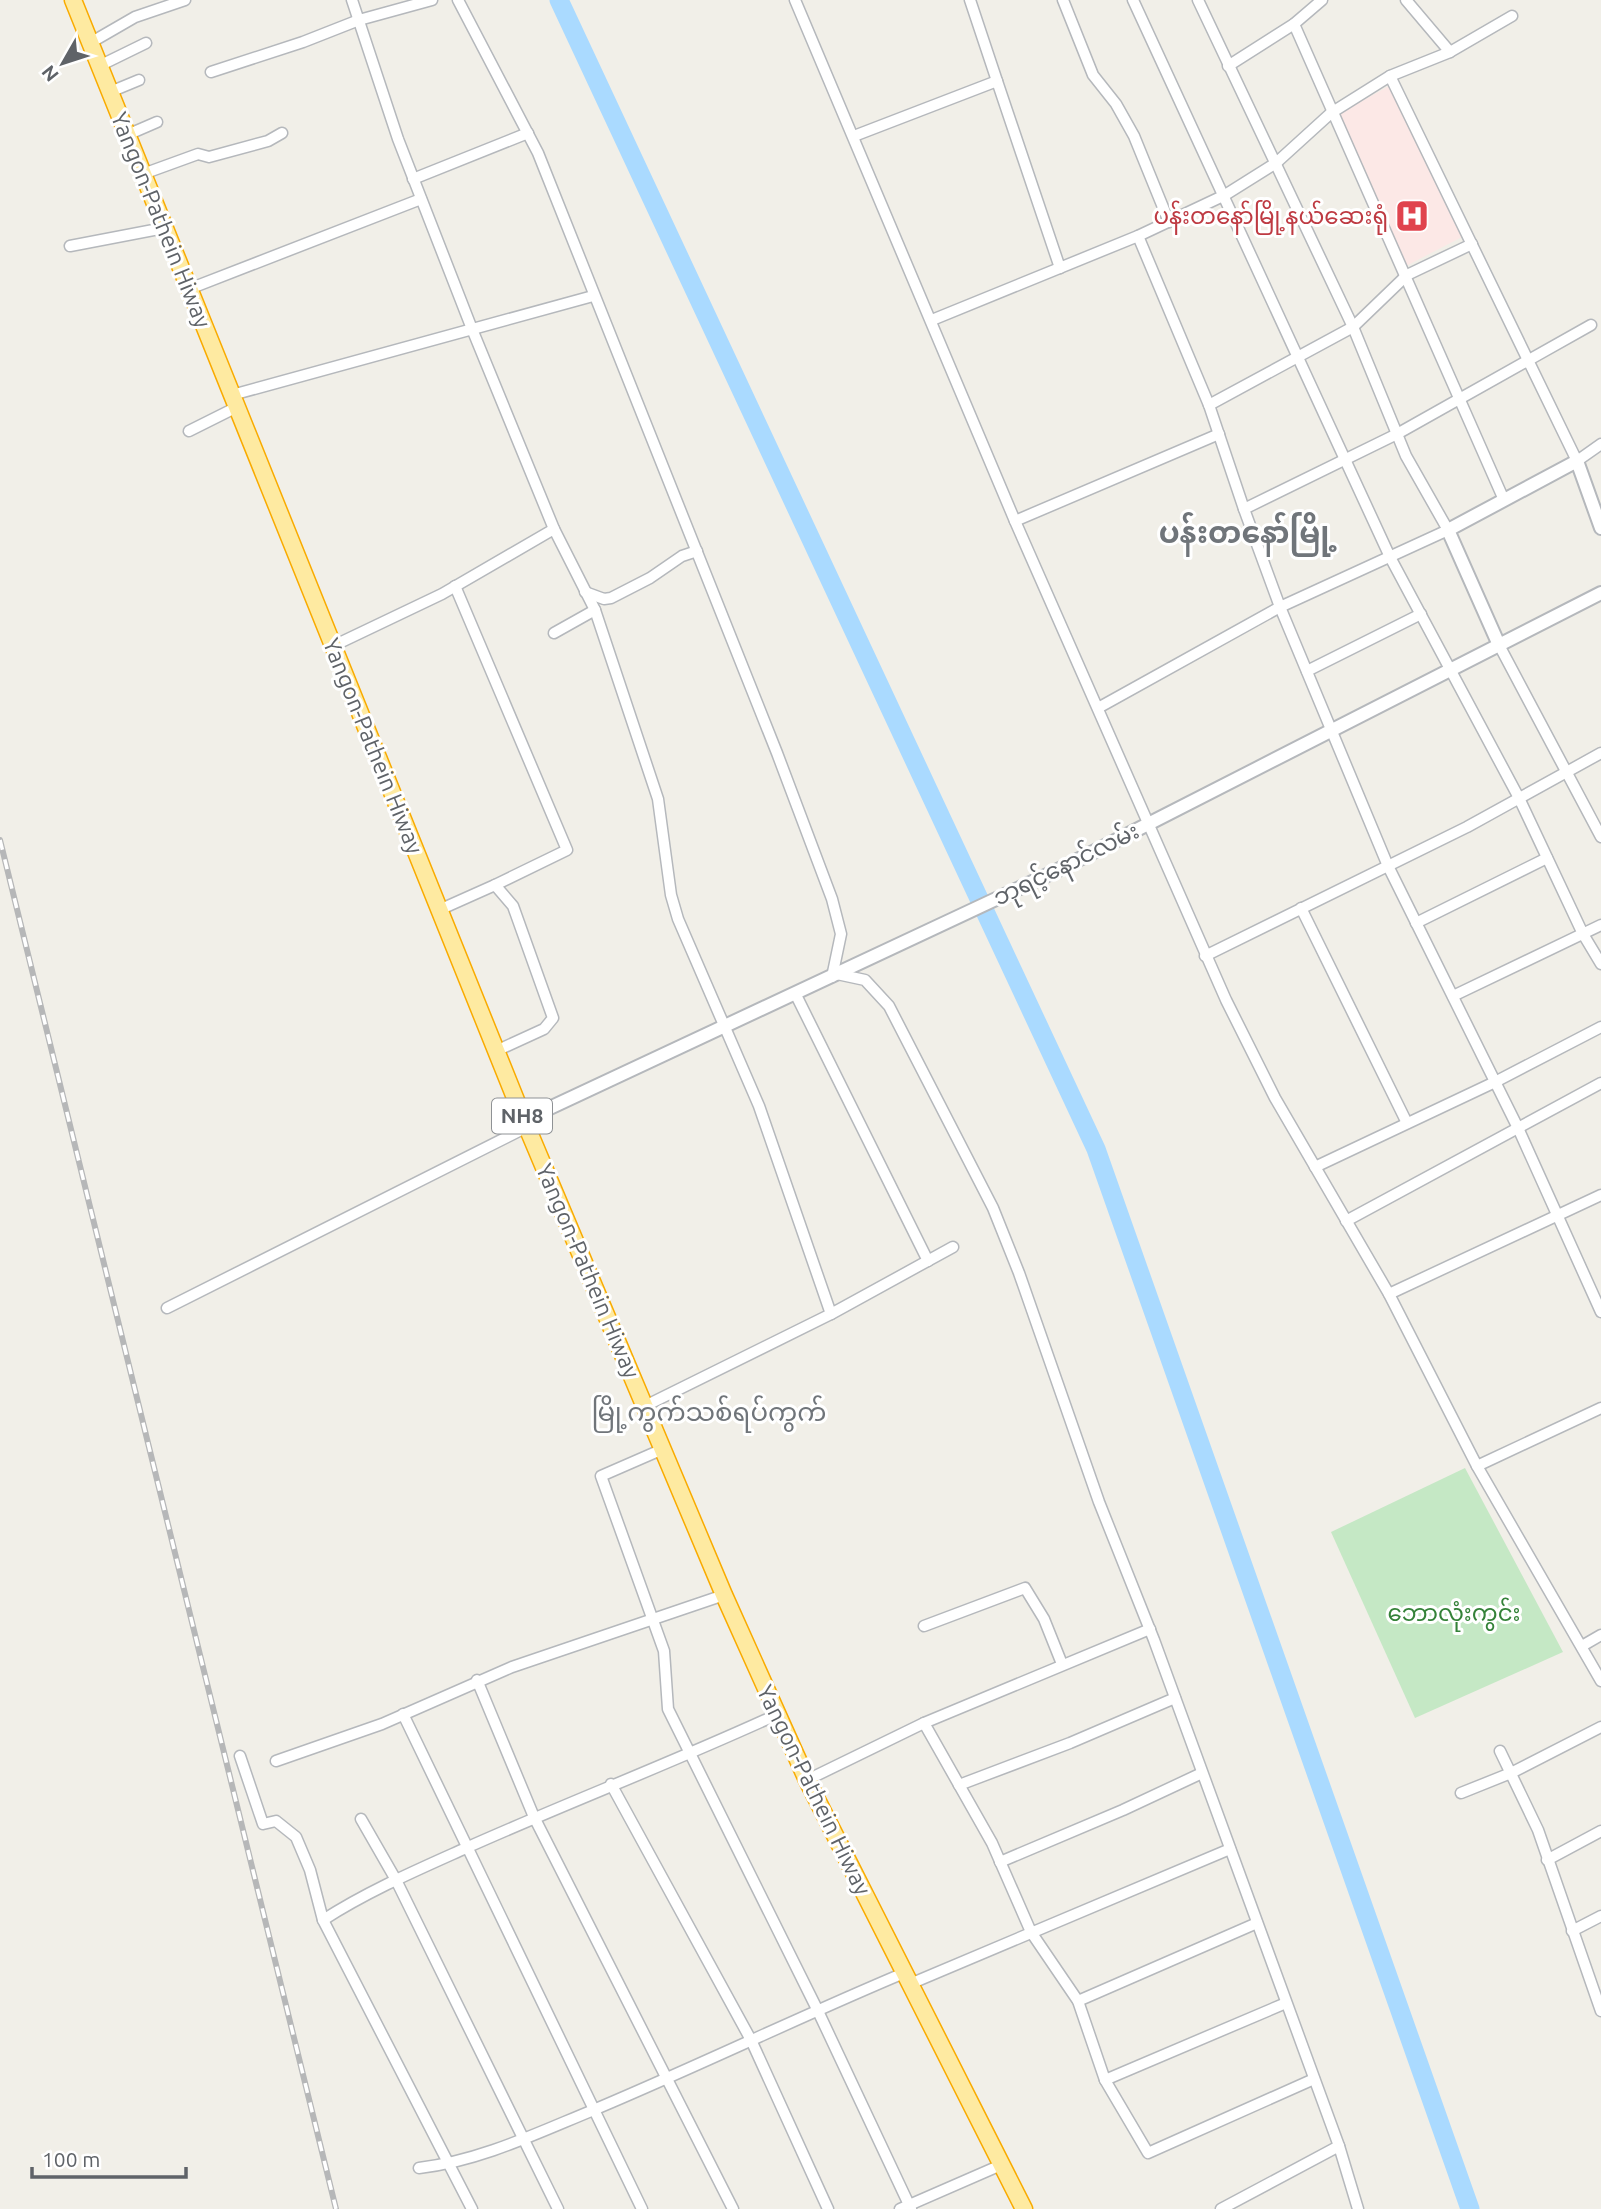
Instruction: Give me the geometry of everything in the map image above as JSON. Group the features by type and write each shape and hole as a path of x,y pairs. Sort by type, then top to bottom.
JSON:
{"highway":[{"name":"Yangon-Pathein Hiway","path":"73,0 525,1124 724,1595 807,1780 1024,2209"}],"street":[{"path":"90,43 135,18 185,0"},
{"path":"352,0 413,179 472,329 554,529 595,610 658,799 671,895 678,919 759,1106 831,1314"},
{"path":"211,72 359,20 432,0"},
{"path":"458,0 528,133 698,551 832,899 841,934 837,975 865,981 889,1006 993,1208 1099,1502 1150,1629 1339,2146 1358,2209"},
{"path":"795,0 1015,521 1205,956 1275,1098 1389,1294 1477,1466 1601,1681"},
{"path":"970,0 1060,268"},
{"path":"1063,0 1093,75 1116,104 1134,136 1169,222"},
{"path":"1133,0 1390,557 1519,798 1583,934 1601,964"},
{"path":"1198,0 1353,327 1397,434 1448,530 1499,645 1601,837"},
{"path":"1228,66 1294,24 1322,0"},
{"path":"1406,0 1450,52"},
{"path":"932,320 1138,236 1225,195 1276,163 1331,113 1390,76 1450,52 1512,16"},
{"path":"1294,24 1504,500"},
{"path":"99,66 146,43"},
{"path":"1390,76 1577,461 1601,528"},
{"path":"110,92 139,80"},
{"path":"854,136 997,81"},
{"path":"127,135 157,122"},
{"path":"413,179 528,133"},
{"path":"142,174 198,154 209,158 268,141 282,134"},
{"path":"189,289 421,199"},
{"path":"70,246 164,228"},
{"path":"1138,236 1209,405 1280,607 1388,866 1518,1128 1600,1307"},
{"path":"1209,405 1353,327 1407,275 1472,244"},
{"path":"189,431 234,401 472,329 593,296"},
{"path":"1244,509 1397,434 1591,325"},
{"path":"1015,521 1219,434"},
{"path":"1098,708 1280,607 1448,530 1577,461 1601,444"},
{"path":"332,646 455,586 554,529"},
{"path":"584,592 611,598 650,578 682,556 698,551"},
{"path":"439,910 567,850 455,586"},
{"name":"ဘုရင့်နောင်လမ်း","path":"525,1124 724,1026 1058,870 1601,593"},
{"path":"554,633 595,610"},
{"path":"1307,671 1421,614"},
{"path":"1205,956 1388,866 1601,752"},
{"path":"1416,923 1547,858"},
{"path":"495,885 513,906 553,1018 544,1029 496,1051"},
{"path":"1301,908 1407,1123"},
{"path":"1452,996 1601,925"},
{"path":"796,993 928,1261"},
{"path":"1315,1167 1495,1082 1601,1027"},
{"path":"1346,1221 1601,1083"},
{"path":"167,1308 525,1124"},
{"path":"1389,1294 1601,1195"},
{"path":"645,1406 831,1314 953,1247"},
{"path":"1477,1466 1601,1408"},
{"path":"663,1450 601,1476 664,1651 668,1709 817,2009 907,2208 1001,2165"},
{"path":"924,1626 1025,1588 1044,1619 1062,1664"},
{"path":"276,1761 382,1724 477,1680 724,1595"},
{"path":"807,1780 924,1723 1150,1629"},
{"path":"1582,1646 1601,1635"},
{"path":"477,1680 534,1817 669,2078 733,2209"},
{"path":"959,1785 1070,1743 1175,1698"},
{"path":"403,1714 642,2209"},
{"path":"323,1920 359,1897 534,1817 690,1754 776,1715"},
{"path":"924,1723 1000,1862 1031,1931 1078,2001 1105,2080 1147,2153 1314,2079"},
{"path":"1461,1793 1511,1773 1601,1727"},
{"path":"1500,1751 1538,1830 1600,2004"},
{"path":"240,1756 263,1824 276,1821 296,1837 310,1870 323,1920 472,2209"},
{"path":"1000,1862 1202,1773"},
{"path":"611,1784 751,2040 828,2209"},
{"path":"361,1819 396,1880 558,2209"},
{"path":"1547,1860 1601,1831"},
{"path":"419,2168 449,2165 524,2139 669,2078 817,2009 1031,1931 1230,1849"},
{"path":"1572,1931 1601,1916"},
{"path":"1078,2001 1257,1923"},
{"path":"1105,2080 1286,2003"},
{"path":"1221,2209 1339,2146"}],"shaded area":[{"path":"1389,86 1462,237 1406,266 1337,115"}],"green space":[{"name":"ဘောလုံးကွင်း","path":"1465,1468 1563,1652 1415,1718 1331,1532"}],"waterway":[{"path":"559,0 1096,1149 1470,2209"}],"railway":[{"path":"0,840 336,2209"}],"place":[{"name":"ပန်းတနော်မြို့နယ်ဆေးရုံ","path":"1412,216"}],"district":[{"name":"ပန်းတနော်မြို့","path":"1248,533"},
{"name":"မြို့ကွက်သစ်ရပ်ကွက်","path":"709,1412"}]}
